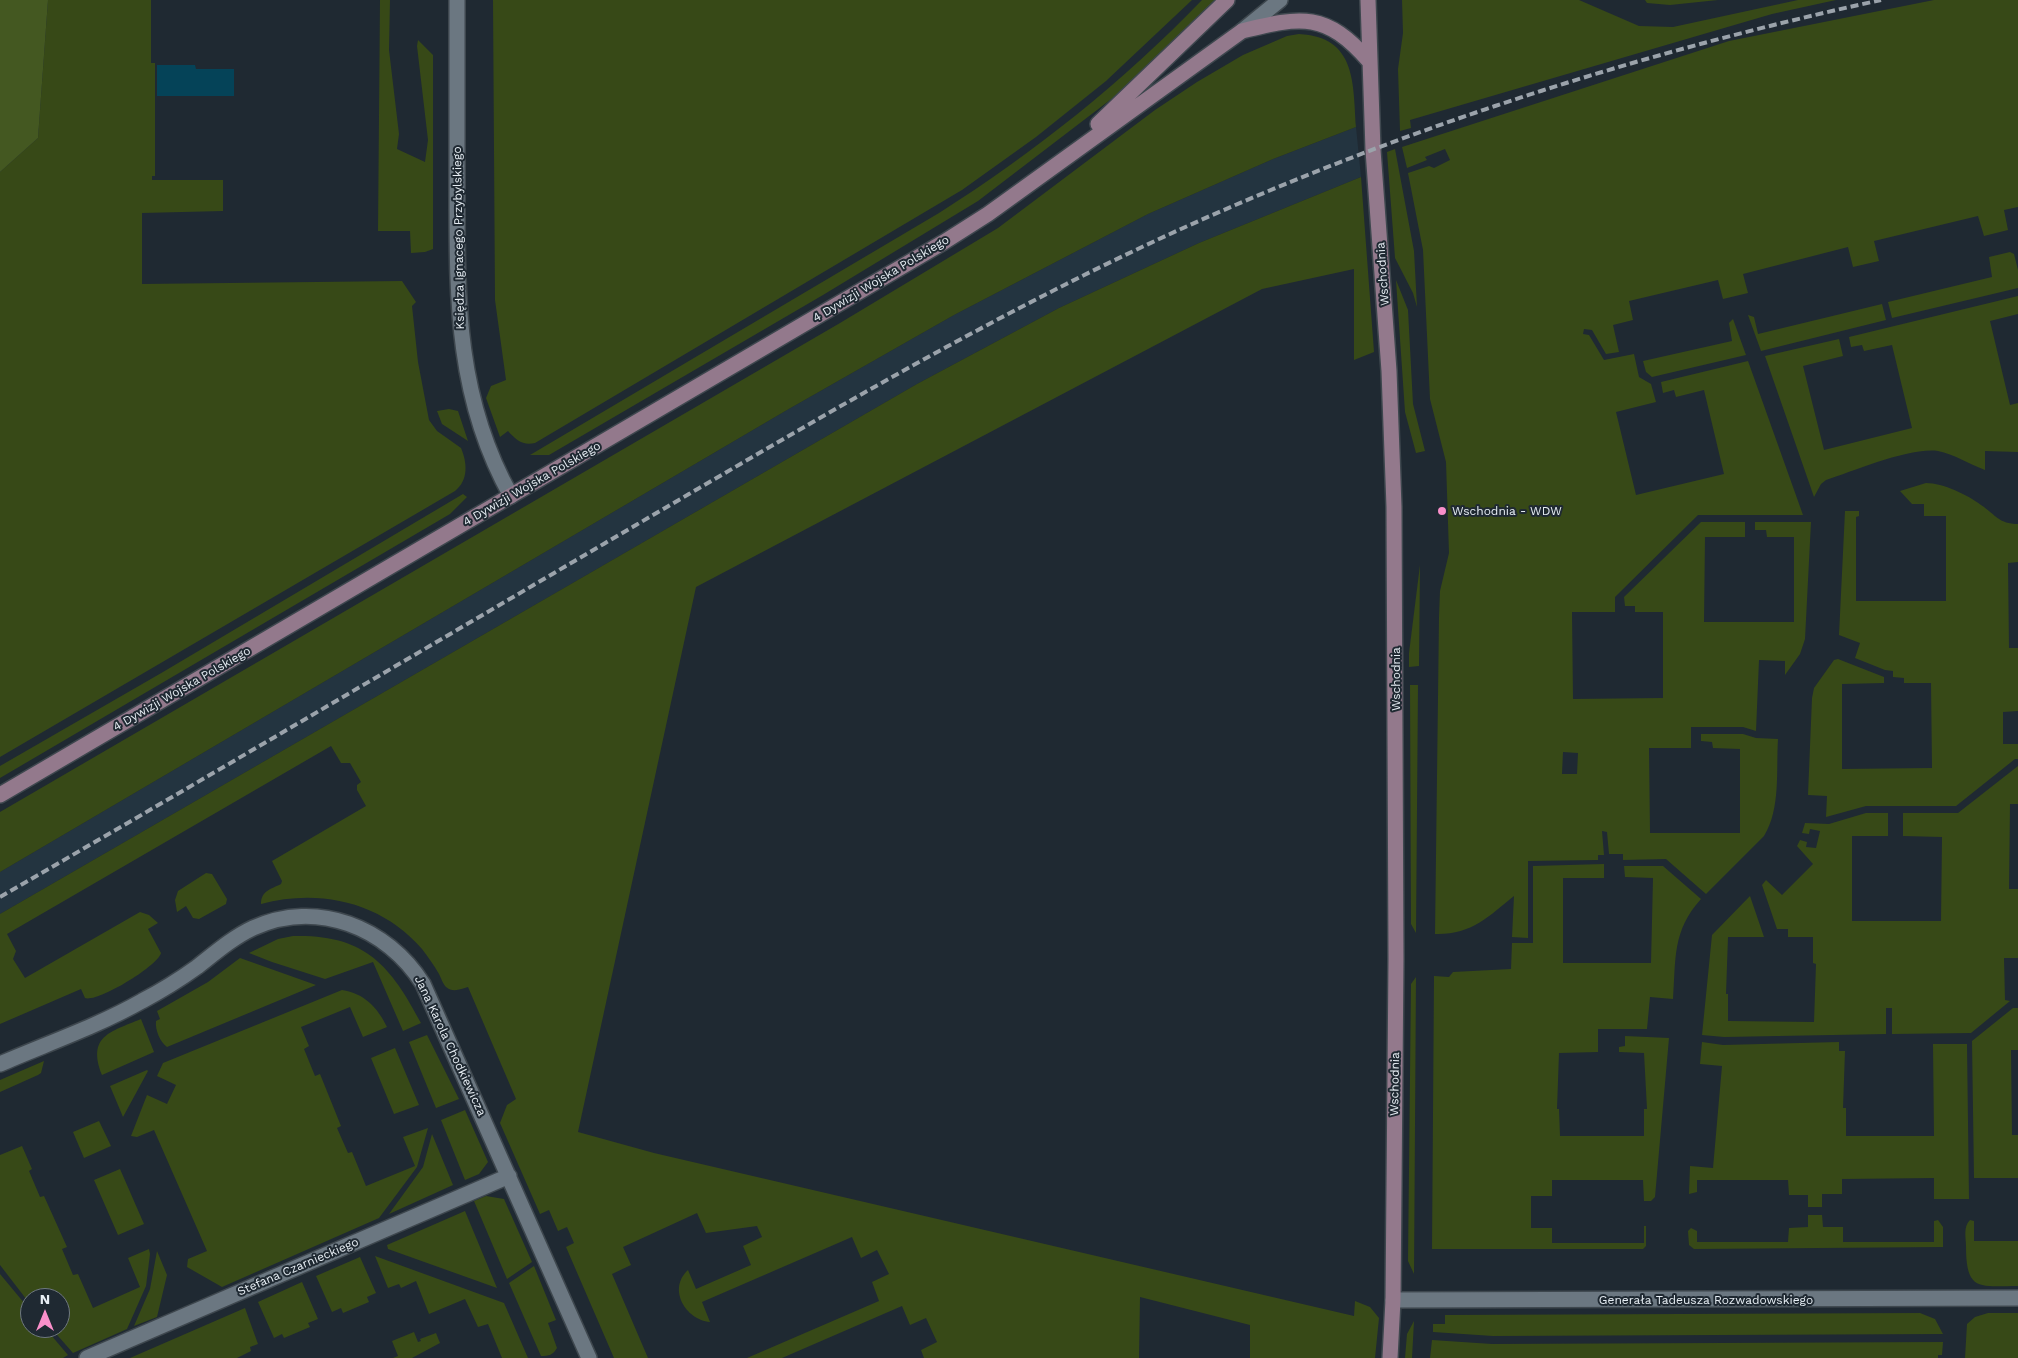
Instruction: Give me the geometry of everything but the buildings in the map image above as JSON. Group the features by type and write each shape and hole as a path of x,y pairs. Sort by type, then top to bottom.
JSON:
{"street":[{"name":"Księdza Ignacego Przybylskiego","path":"457,0 457,275 459,326 475,412 482,434 511,496"},
{"name":"4 Dywizji Wojska Polskiego","path":"1057,163 1227,0"},
{"name":"4 Dywizji Wojska Polskiego","path":"0,795 944,242 988,214 1242,31 1280,0"},
{"name":"Wschodnia","path":"1368,0 1373,150 1390,370 1394,507 1396,969 1393,1300 1390,1358"},
{"name":"4 Dywizji Wojska Polskiego","path":"1242,31 1280,21 1305,20 1320,23 1353,42 1369,61"},
{"name":"Jana Karola Chodkiewicza","path":"0,1064 140,1003 170,985 252,928 270,922 307,916 344,922 368,931 388,944 416,972 429,995 589,1358"},
{"name":"Stefana Czarnieckiego","path":"87,1358 509,1176"},
{"name":"Generała Tadeusza Rozwadowskiego","path":"1393,1300 2018,1298"}],"shaded area":[{"path":"1356,127 1361,177 1199,243 1059,308 917,384 0,914 0,872 787,410 954,315 1148,214 1273,159"}],"green space":[{"path":"0,0 48,0 38,138 0,172"},
{"path":"48,0 151,0 151,63 155,63 155,176 152,176 152,180 223,180 223,211 142,213 142,284 402,281 416,302 412,306 418,362 429,420 437,431 461,448 465,459 466,471 463,482 455,491 0,757 0,172 38,138"},
{"path":"380,0 390,0 389,50 399,134 397,149 425,162 428,140 417,46 418,40 433,55 433,249 425,252 411,253 410,231 378,231"},
{"path":"493,0 1192,0 1106,81 1036,137 962,190 535,443 527,444 520,442 508,431 500,437 486,398 491,386 506,380 495,300"},
{"path":"1202,0 1215,0 1114,97 978,201 823,295 549,455 530,455 939,213 974,190 1043,141 1110,87"},
{"path":"1402,0 1579,0 1639,26 1673,27 1798,0 1836,0 1772,14 1410,120 1411,128 1400,131 1398,69 1403,33"},
{"path":"1645,0 1718,0 1670,5 1647,3"},
{"path":"1934,0 2018,0 2018,207 2004,210 2008,230 1984,236 1978,216 1874,241 1879,261 1853,267 1848,247 1743,274 1748,293 1723,299 1718,280 1629,301 1633,320 1613,325 1619,352 1606,354 1592,330 1584,329 1583,334 1589,335 1604,360 1634,354 1639,377 1651,384 1656,402 1616,412 1636,495 1724,474 1704,390 1676,397 1674,390 1663,393 1661,382 1748,361 1803,515 1698,515 1615,597 1615,612 1572,612 1573,699 1663,698 1663,612 1635,612 1635,606 1625,606 1624,597 1701,522 1745,522 1745,537 1705,537 1704,622 1794,622 1794,537 1767,537 1766,530 1755,530 1755,522 1811,522 1805,639 1800,654 1785,675 1785,661 1759,660 1756,731 1743,727 1691,727 1691,748 1649,748 1650,833 1740,833 1740,749 1713,748 1712,742 1701,741 1701,734 1743,734 1756,738 1778,739 1777,789 1773,814 1764,836 1706,894 1666,859 1623,860 1623,854 1609,854 1607,832 1602,831 1604,855 1598,855 1598,860 1528,861 1528,938 1512,937 1514,896 1487,918 1469,928 1448,934 1435,934 1439,617 1440,591 1449,553 1446,462 1430,399 1423,250 1408,173 1429,166 1434,168 1450,160 1445,149 1425,157 1427,160 1407,168 1402,147 1729,41","holes":["1563,752 1578,753 1577,774 1562,774"]},
{"path":"1299,34 1318,37 1332,43 1341,53 1348,65 1352,79 1356,127 1273,159 1148,214 954,315 787,410 0,872 0,812 840,323 998,228 1155,110 1197,82 1243,55 1287,36"},
{"path":"1395,149 1414,251 1417,307 1413,293 1395,258 1387,152"},
{"path":"1361,177 1374,352 1354,360 1354,269 1262,289 696,587 578,1132 654,1153 1354,1316 1355,1301 1370,1307 1379,1318 1375,1358 1250,1358 1250,1325 1140,1297 1139,1358 924,1358 921,1350 937,1342 926,1318 910,1325 902,1306 782,1358 747,1358 879,1301 872,1282 889,1274 877,1250 861,1258 852,1237 702,1302 710,1322 701,1320 693,1316 682,1302 679,1286 682,1278 688,1270 696,1289 751,1265 743,1246 762,1237 757,1226 706,1233 697,1213 623,1247 631,1265 612,1274 648,1358 614,1358 566,1247 574,1243 567,1227 558,1231 549,1210 540,1214 500,1123 507,1105 516,1099 468,987 454,990 446,987 422,949 406,933 388,920 369,910 327,899 283,899 261,904 265,893 281,884 282,881 272,861 366,806 357,790 357,785 361,782 350,763 341,763 331,746 7,934 16,951 13,959 25,978 140,912 149,915 158,923 148,929 161,953 150,966 139,974 102,995 85,998 81,989 0,1024 0,914 917,384 1059,308 1199,243"},
{"path":"2010,252 2014,254 2018,270 2018,288 1892,318 1888,302 1992,277 1989,257"},
{"path":"1396,280 1408,310 1413,404 1425,451 1416,453 1405,412"},
{"path":"2018,296 2018,314 1990,321 2010,405 2018,403 2018,452 1985,451 1985,470 1938,451 1898,456 1826,480 1821,484 1814,497 1765,356 1839,339 1843,356 1803,366 1824,450 1912,428 1892,345 1864,351 1862,345 1851,347 1849,337"},
{"path":"1882,304 1886,320 1761,351 1748,315 1754,317 1758,334"},
{"path":"1733,319 1746,355 1652,377 1646,372 1643,361 1732,341 1729,323"},
{"path":"449,409 458,411 468,441 442,424 437,411"},
{"path":"1926,483 1955,490 1976,501 2002,521 2018,524 2018,562 2008,563 2009,648 2018,648 2018,711 2003,712 2003,744 2018,744 2018,759 2015,759 1956,806 1866,806 1826,817 1827,796 1808,795 1812,698 1814,688 1834,660 1838,659 1884,677 1884,683 1842,684 1842,769 1932,768 1931,683 1904,683 1904,678 1893,677 1893,671 1885,670 1855,658 1860,643 1839,635 1845,511 1859,511 1859,516 1856,517 1856,601 1946,601 1946,516 1924,516 1924,504 1912,504 1900,491"},
{"path":"463,494 467,497 450,514 0,778 0,766 163,672"},
{"path":"1420,565 1419,666 1409,667 1409,653"},
{"path":"1410,685 1418,685 1416,933 1411,924"},
{"path":"2018,766 2018,804 2010,804 2009,889 2018,889 2018,958 2004,958 2005,1000 2010,1001 1971,1033 1892,1034 1892,1008 1886,1008 1886,1034 1724,1037 1702,1035 1712,935 1750,896 1764,937 1728,937 1726,994 1728,994 1728,1021 1814,1022 1816,964 1813,963 1813,937 1788,937 1788,929 1777,929 1762,885 1766,880 1782,895 1813,864 1797,846 1800,840 1807,842 1806,847 1816,848 1820,831 1810,829 1809,834 1802,833 1805,823 1829,824 1866,813 1888,813 1888,836 1852,836 1852,921 1941,921 1942,837 1903,836 1903,813 1958,813"},
{"path":"1604,864 1604,878 1563,878 1563,963 1651,963 1653,878 1625,877 1624,866 1663,866 1701,899 1685,922 1680,934 1677,946 1673,999 1650,997 1647,1029 1598,1029 1598,1052 1559,1053 1557,1109 1559,1109 1560,1136 1644,1136 1644,1109 1647,1109 1644,1053 1619,1052 1619,1047 1625,1046 1625,1036 1669,1038 1655,1197 1651,1201 1644,1201 1643,1180 1552,1180 1552,1196 1531,1196 1531,1228 1552,1228 1552,1243 1644,1243 1644,1226 1646,1226 1646,1246 1643,1249 1432,1249 1434,976 1449,977 1453,972 1511,969 1512,943 1533,943 1533,866"},
{"path":"206,873 212,874 227,899 226,904 199,919 193,918 186,906 177,912 175,900 178,891"},
{"path":"293,936 339,940 357,947 372,957 386,969 398,984 421,1023 403,1031 373,962 325,979 249,953 278,939"},
{"path":"240,958 316,985 167,1047 157,1032 156,1021 160,1019 157,1011 208,982"},
{"path":"1416,977 1414,1274 1408,1261 1411,984"},
{"path":"342,990 357,994 369,1002 387,1027 363,1037 350,1007 301,1027 309,1046 304,1049 315,1076 320,1074 341,1126 337,1128 348,1153 352,1152 366,1186 415,1166 403,1137 428,1128 417,1167 379,1218 222,1287 187,1267 188,1259 207,1251 154,1130 137,1137 131,1136 147,1095 167,1104 176,1085 157,1076 163,1063"},
{"path":"2013,1008 2018,1008 2018,1050 2011,1050 2012,1135 2018,1135 2018,1178 1974,1178 1972,1041"},
{"path":"141,1019 154,1052 102,1075 97,1052 104,1037"},
{"path":"427,1035 459,1099 436,1108 409,1042"},
{"path":"1702,1042 1723,1045 1839,1042 1839,1051 1845,1051 1843,1108 1846,1108 1846,1136 1934,1136 1933,1044 1967,1044 1969,1199 1934,1199 1934,1178 1842,1179 1842,1194 1822,1194 1822,1207 1808,1207 1808,1195 1789,1195 1788,1180 1697,1180 1697,1192 1689,1194 1690,1166 1713,1168 1722,1066 1700,1064"},
{"path":"395,1048 419,1105 394,1114 371,1058"},
{"path":"44,1061 41,1073 0,1092 0,1080"},
{"path":"148,1071 123,1117 110,1086"},
{"path":"465,1110 488,1162 479,1174 465,1180 441,1120"},
{"path":"99,1121 111,1146 84,1158 73,1132"},
{"path":"432,1134 453,1185 389,1214 423,1167"},
{"path":"22,1146 32,1169 29,1171 40,1197 44,1196 67,1247 62,1249 73,1275 78,1274 93,1308 140,1287 128,1258 149,1249 146,1286 127,1329 73,1353 60,1338 70,1338 70,1288 20,1288 20,1291 0,1265 0,1155"},
{"path":"120,1169 144,1224 118,1235 94,1180"},
{"path":"486,1196 504,1199 532,1262 507,1279 474,1201"},
{"path":"465,1211 497,1288 388,1249 387,1245"},
{"path":"1808,1215 1822,1215 1823,1227 1843,1227 1843,1242 1934,1242 1934,1221 1938,1220 1943,1227 1943,1247 1694,1249 1689,1245 1688,1231 1691,1228 1697,1231 1697,1242 1788,1242 1789,1228 1808,1227"},
{"path":"1970,1220 1974,1221 1974,1241 2018,1241 2018,1286 1984,1285 1972,1279 1967,1261 1965,1236 1966,1226"},
{"path":"157,1251 167,1275 157,1317 134,1326 150,1289"},
{"path":"375,1256 504,1303 528,1358 502,1358 488,1324 478,1327 465,1299 429,1314 416,1281 401,1288 399,1284 388,1288"},
{"path":"360,1257 376,1293 367,1297 369,1302 343,1313 341,1308 332,1312 316,1276"},
{"path":"534,1266 556,1320 548,1323 557,1348 552,1354 546,1356 541,1356 509,1283"},
{"path":"0,1274 20,1298 20,1338 54,1338 68,1355 63,1358 0,1358"},
{"path":"302,1282 318,1319 308,1323 310,1327 284,1338 282,1334 274,1338 258,1302"},
{"path":"245,1308 258,1344 250,1347 251,1351 237,1358 130,1358"},
{"path":"1920,1313 1935,1319 1943,1334 1493,1336 1433,1332 1433,1324 1445,1324 1445,1315"},
{"path":"1988,1313 2018,1313 2018,1358 1965,1358 1967,1324 1975,1317"},
{"path":"1414,1321 1412,1358 1405,1358 1407,1334"},
{"path":"414,1332 418,1342 421,1341 420,1339 436,1333 440,1343 412,1358 393,1358 398,1356 392,1341"},
{"path":"1432,1340 1492,1344 1943,1342 1942,1355 1938,1355 1938,1358 1430,1358"}],"water":[{"path":"157,65 195,65 196,69 234,69 234,96 157,96"}],"railway":[{"path":"0,897 844,404 985,326 1128,254 1283,185 1451,121 1621,66 1707,42 1881,0"}],"place":[{"name":"Wschodnia - WDW","path":"1442,511"}]}
